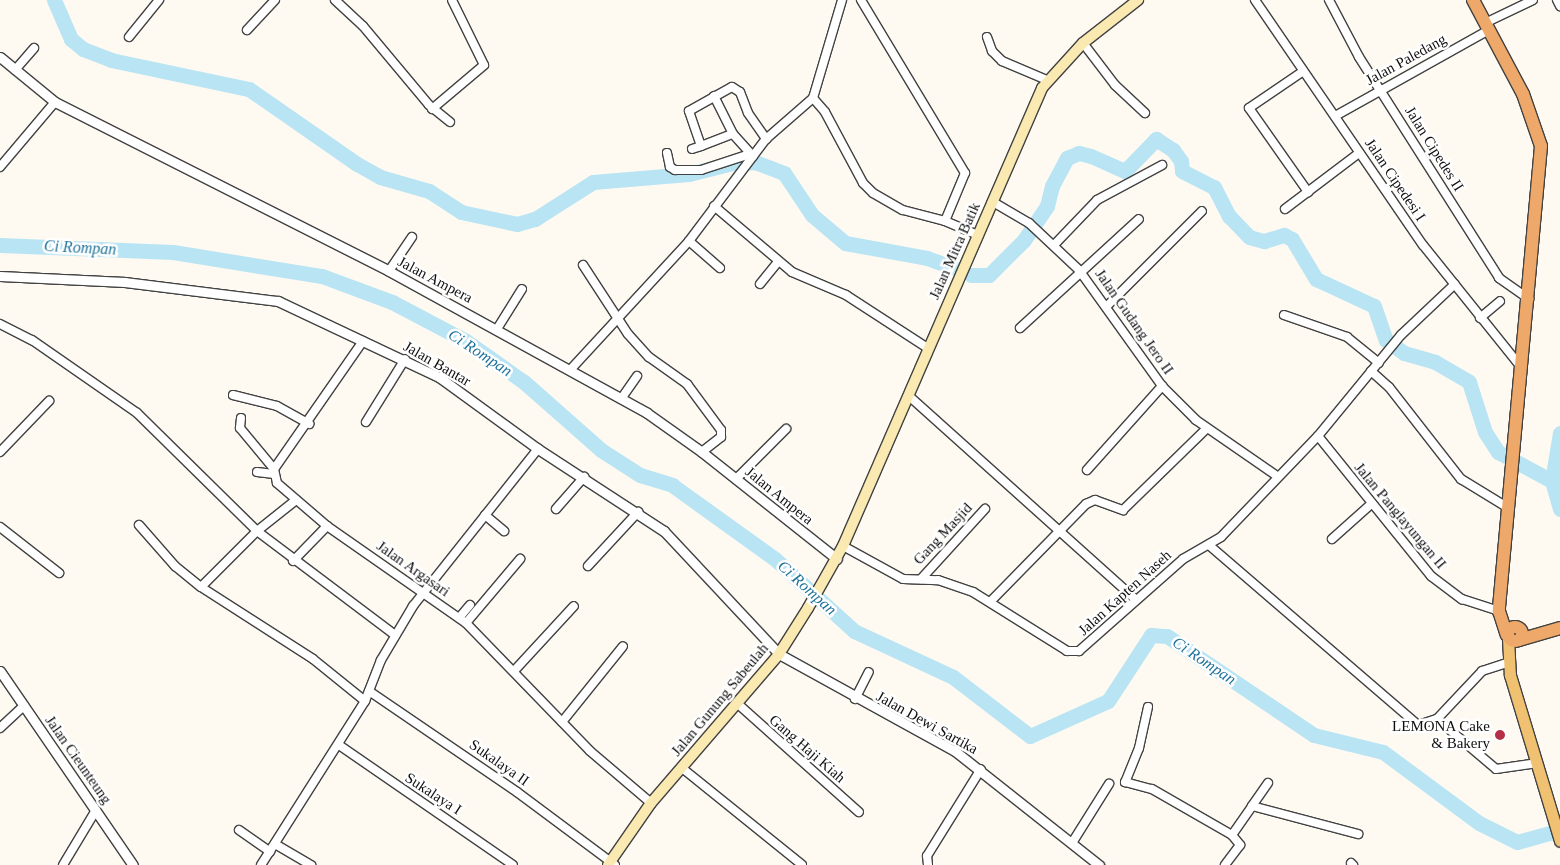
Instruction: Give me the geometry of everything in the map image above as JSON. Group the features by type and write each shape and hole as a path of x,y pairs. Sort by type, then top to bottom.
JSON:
{"highway":[{"path":"1472,0 1487,26 1540,134 1541,174 1500,611 1514,635 1554,630"}],"main road":[{"name":"Jalan Mitra Batik","path":"843,546 1047,80 1083,43 1138,0"},
{"name":"Jalan Gunung Sabeulah","path":"611,864 651,803 779,654 821,587 843,546"},
{"path":"1514,635 1509,662 1510,676 1556,822 1560,841"},
{"path":"1510,676 1514,635"}],"street":[{"path":"129,37 159,0"},
{"path":"247,30 275,0"},
{"path":"335,0 363,26 432,109 450,122"},
{"path":"432,109 484,64 452,0"},
{"path":"571,369 689,241 766,139 812,98 842,0"},
{"path":"861,0 963,168 965,178 945,221"},
{"name":"Jalan Cipedesi I","path":"1255,0 1302,72 1337,115 1359,153 1480,318 1522,369"},
{"name":"Jalan Cipedes II","path":"1329,0 1380,89 1499,278 1530,299"},
{"name":"Jalan Paledang","path":"1337,115 1533,0"},
{"path":"1558,0 1560,6"},
{"path":"987,37 992,51 1002,61 1047,80"},
{"path":"1083,43 1116,85 1145,113"},
{"path":"15,70 34,48"},
{"name":"Jalan Ampera","path":"0,57 55,102 389,271 571,369 702,452 837,559"},
{"path":"1302,72 1249,108 1308,192"},
{"path":"701,146 688,113 732,87 740,92 748,113 766,139"},
{"path":"714,96 733,134 750,160"},
{"path":"812,98 825,112 863,183 872,193 903,210 945,221 978,235"},
{"path":"0,167 55,102"},
{"path":"692,149 733,134"},
{"path":"667,153 670,168 675,170 701,170 750,160"},
{"path":"1286,209 1359,153"},
{"path":"1054,244 1097,200 1162,165"},
{"name":"Jalan Gudang Jero II","path":"993,202 1038,230 1079,270 1107,306 1162,386 1207,428 1277,476"},
{"path":"714,206 778,262 846,295 929,349"},
{"path":"1107,306 1202,212"},
{"path":"1020,328 1079,270 1139,219"},
{"path":"389,271 412,236"},
{"path":"689,241 720,268"},
{"path":"760,284 778,262"},
{"path":"583,265 640,348 687,384 721,430 721,437 702,452"},
{"name":"Jalan Bantar","path":"0,276 125,282 261,298 297,307 439,377 538,449 638,512 682,546 779,654"},
{"name":"Jalan Kapten Naseh","path":"843,546 903,579 944,582 990,602 1072,652 1084,649 1183,559 1210,546 1318,436 1402,335 1455,284"},
{"path":"497,329 522,290"},
{"path":"1480,318 1500,301"},
{"path":"1284,315 1347,337 1379,363"},
{"path":"0,324 32,340 154,426 203,481 257,531 293,561 395,635"},
{"path":"257,472 274,471 309,424 364,341"},
{"path":"366,422 405,360"},
{"path":"1371,372 1389,388 1461,479 1510,509"},
{"path":"621,399 636,376"},
{"path":"1087,470 1162,386"},
{"path":"233,394 277,406 309,424"},
{"path":"909,396 1136,600"},
{"path":"0,452 49,401"},
{"name":"Jalan Argasari","path":"241,418 240,428 274,471 276,483 326,526 463,621 514,670 562,722 651,803"},
{"path":"990,602 1090,501 1123,510 1207,428"},
{"path":"736,479 786,429"},
{"name":"Jalan Panglayungan II","path":"1318,436 1370,505 1444,587 1462,599 1500,611"},
{"path":"261,865 339,745 365,701 395,635 436,574 538,449"},
{"path":"556,509 584,477"},
{"path":"201,587 257,531 296,500"},
{"path":"1332,539 1370,505"},
{"name":"Gang Masjid","path":"921,579 985,508"},
{"path":"588,566 638,512"},
{"path":"485,515 504,531"},
{"path":"139,525 175,566 201,587 306,655 365,701"},
{"path":"293,561 326,526"},
{"path":"0,527 59,573"},
{"path":"1210,546 1415,724 1424,725 1438,719 1476,675 1509,662"},
{"path":"463,621 520,559"},
{"path":"463,621 470,605"},
{"path":"514,670 574,606"},
{"path":"562,722 623,646"},
{"name":"Jalan Dewi Sartika","path":"779,654 855,699 955,751 981,769 1099,865"},
{"name":"Jalan Cieunteung","path":"0,671 133,865"},
{"path":"855,699 868,672"},
{"name":"Sukalaya II","path":"369,691 517,792 611,864"},
{"name":"Gang Haji Kiah","path":"738,704 859,812"},
{"path":"0,728 24,706"},
{"path":"1148,707 1139,748 1125,782 1152,788 1232,835 1240,846 1225,865"},
{"path":"1438,719 1496,770 1538,764"},
{"name":"Sukalaya I","path":"339,745 513,865"},
{"path":"682,768 802,865"},
{"path":"928,865 927,856 981,769"},
{"path":"1232,835 1268,783"},
{"path":"1072,843 1109,784"},
{"path":"1252,806 1358,834"},
{"path":"63,865 96,810"},
{"path":"239,830 270,852"},
{"path":"275,844 310,865"}],"waterway":[{"path":"54,0 71,39 83,49 111,60 249,89 357,164 380,177 429,191 461,212 517,224 535,219 593,182 689,174 732,163 755,162 784,173 812,215 845,243 927,258 952,267"},
{"path":"971,275 989,275 1024,240 1047,206 1052,186 1067,158 1079,153 1091,156 1125,171 1156,139 1173,150 1181,161 1182,171 1214,187 1229,216 1249,237 1264,241 1284,235 1292,239 1316,279 1374,306 1386,340 1404,353 1435,362 1469,382 1485,432 1498,452 1552,481"},
{"name":"Ci Rompan","path":"0,245 173,252 322,276 392,302 466,341 524,382 601,450 640,475 672,485 775,559 854,631 953,677 1030,736 1108,701 1151,635 1167,636 1314,735 1383,752 1479,823 1517,842 1560,830"},
{"path":"1560,433 1552,481 1560,509"}],"place":[{"name":"LEMONA Cake & Bakery","path":"1500,735"}]}
